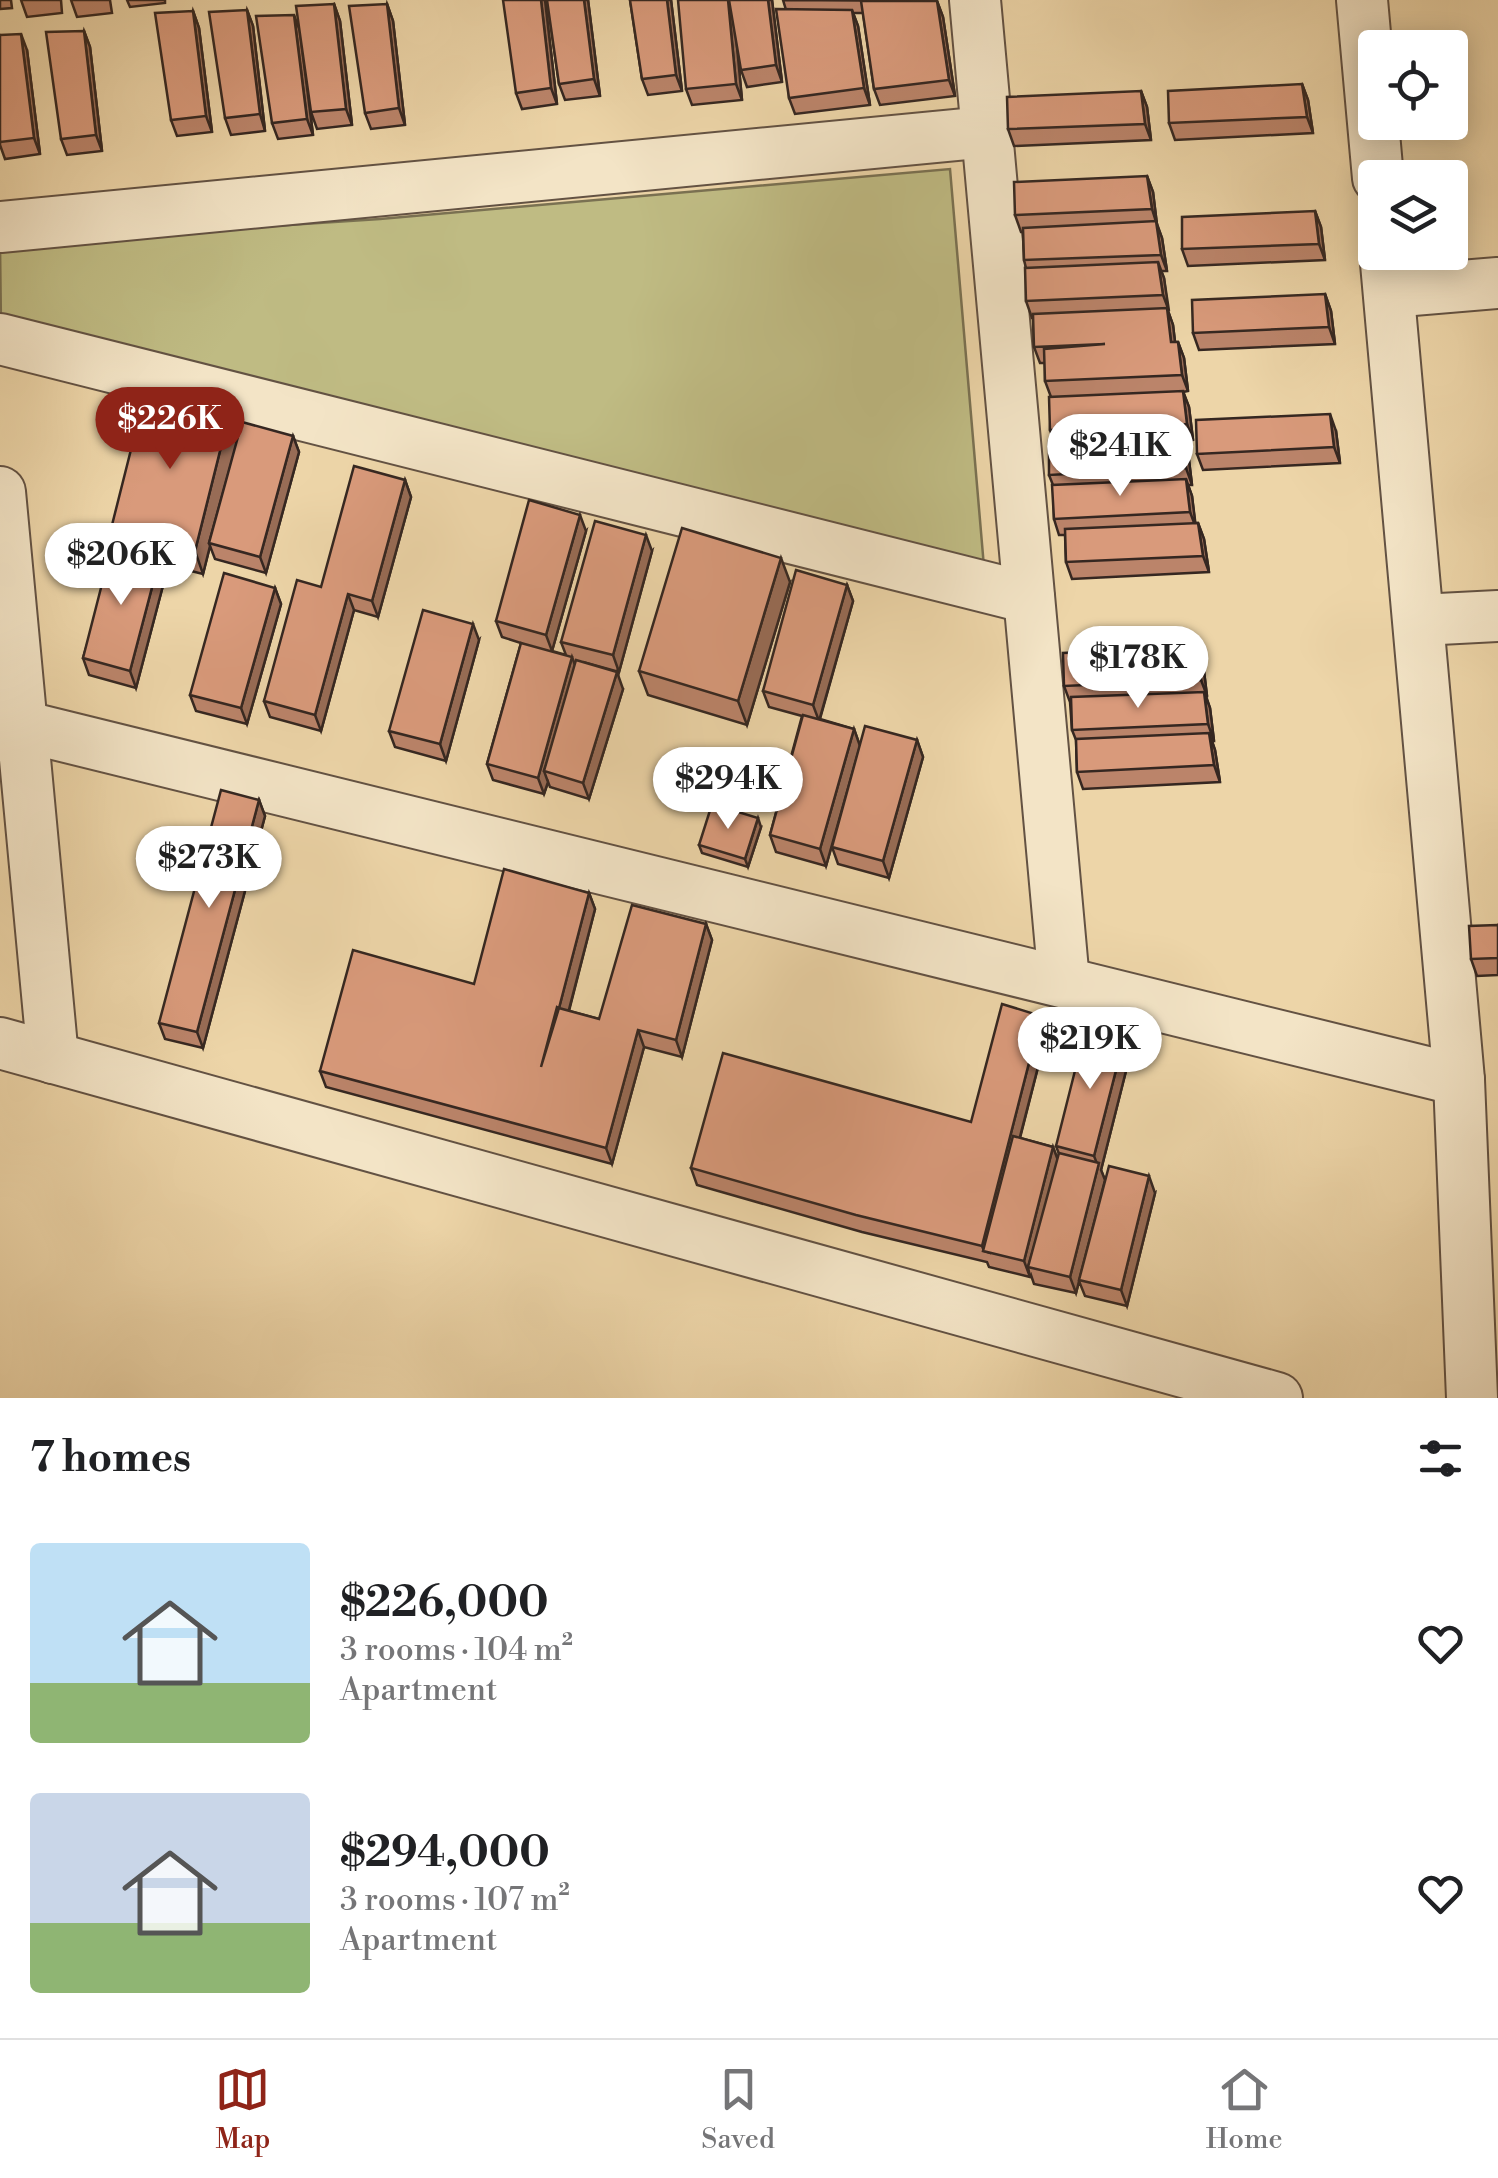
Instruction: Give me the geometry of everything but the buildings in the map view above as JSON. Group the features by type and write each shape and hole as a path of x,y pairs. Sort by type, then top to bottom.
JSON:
{"street":[{"path":"975,0 1064,982"},
{"path":"1362,0 1376,160"},
{"path":"0,227 986,132"},
{"path":"1472,1398 1459,1080 1387,272 1498,282"},
{"path":"0,339 1030,598"},
{"path":"0,492 52,1058"},
{"path":"1420,620 1498,616"},
{"path":"22,726 1459,1080"},
{"path":"0,1044 1277,1398"}],"shaded area":[{"path":"950,169 984,567 1,327 0,244 380,219"}]}
